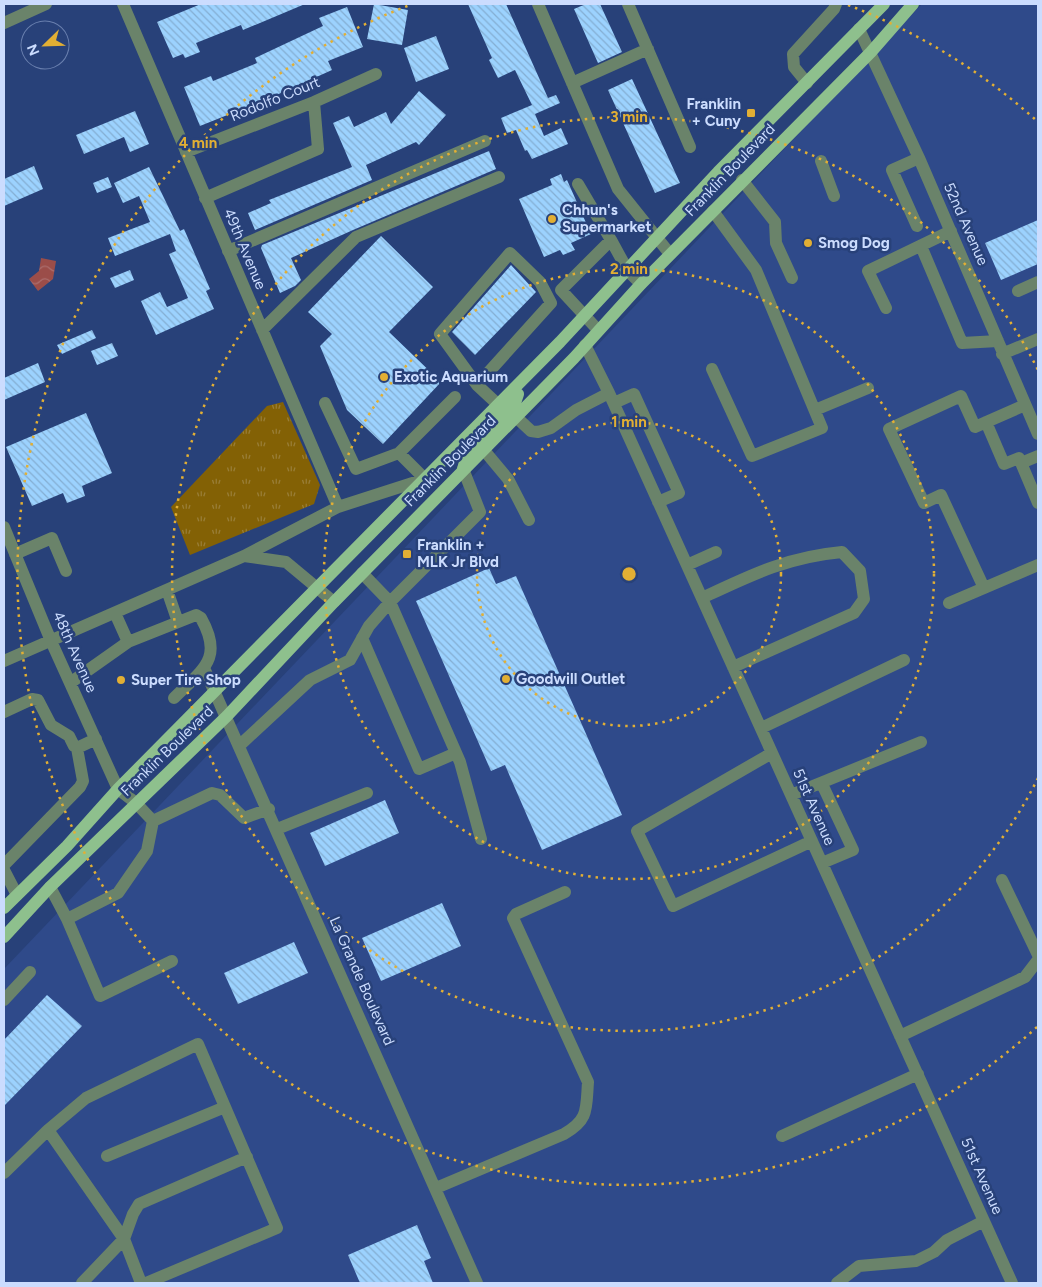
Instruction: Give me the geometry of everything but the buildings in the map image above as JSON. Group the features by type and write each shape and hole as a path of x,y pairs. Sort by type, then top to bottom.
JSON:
{"main road":[{"name":"Franklin Boulevard","path":"4,936 136,803 227,716 334,602 483,449 507,411 522,382 583,315 628,272 718,172 884,4"},
{"name":"Franklin Boulevard","path":"4,908 66,846 118,789 320,588 424,479 585,344 742,180 871,52 913,4"},
{"path":"463,469 468,451 507,411"}],"street":[{"path":"4,22 46,4"},
{"path":"538,4 618,189 670,254"},
{"path":"628,4 690,147"},
{"path":"807,83 794,67 793,54 834,9 836,4"},
{"name":"49th Avenue","path":"128,5 205,198 338,507"},
{"name":"52nd Avenue","path":"859,30 871,52 919,158 1038,434"},
{"path":"572,83 648,49"},
{"name":"Rodolfo Court","path":"186,152 314,102 376,74"},
{"path":"205,198 318,149 314,102"},
{"path":"228,251 484,141"},
{"path":"917,226 892,170 919,158"},
{"path":"821,161 834,196"},
{"path":"262,330 356,237 499,177"},
{"path":"742,180 775,222 776,243 792,278"},
{"path":"578,184 628,272 641,284"},
{"path":"712,369 752,456 822,428 756,270 713,212"},
{"path":"886,308 868,271 951,231"},
{"path":"598,330 561,290 611,240"},
{"path":"921,246 962,343 998,342"},
{"path":"477,385 551,303 540,282 510,254 440,334 477,385 531,431 538,432 550,428 576,410 611,398 634,394 679,493 658,502"},
{"path":"1018,291 1038,282"},
{"path":"1002,354 1038,339"},
{"name":"51st Avenue","path":"585,344 1012,1283"},
{"path":"815,410 868,388"},
{"path":"984,588 941,495 924,503 890,430 961,396 975,427 1025,405"},
{"path":"325,403 356,469 399,453 455,397"},
{"path":"986,422 1004,464 1019,458 1038,503"},
{"path":"483,449 508,479 529,520"},
{"path":"4,661 244,556 338,507 424,479 399,453"},
{"path":"1021,463 1038,456"},
{"path":"240,745 310,680 350,660 369,626 390,602 480,512 463,469"},
{"name":"48th Avenue","path":"4,527 51,641 118,789"},
{"path":"15,554 52,538 66,571"},
{"path":"687,565 716,552"},
{"path":"702,598 784,562 811,555 842,552 860,571 864,598 854,612 733,667"},
{"path":"244,556 286,562 320,588 334,602"},
{"path":"949,603 1038,565"},
{"path":"362,573 390,602 456,753 481,839"},
{"path":"167,590 178,622"},
{"path":"115,613 128,642"},
{"path":"70,683 128,642 196,615 201,618 210,634 211,656 204,668 174,698"},
{"path":"362,638 419,769 456,753"},
{"path":"761,728 904,660"},
{"name":"La Grande Boulevard","path":"204,668 269,809 478,1283"},
{"path":"4,712 32,699 38,700 51,725 69,736 77,748 83,781 80,787 4,866"},
{"path":"77,748 96,739"},
{"path":"791,796 921,742"},
{"path":"772,753 637,830 673,906 812,841"},
{"path":"822,784 853,850 822,863"},
{"path":"118,789 136,803 153,821"},
{"path":"153,821 212,793 220,795 244,818 269,809"},
{"path":"277,829 367,793"},
{"path":"66,919 118,893 147,851 153,821"},
{"path":"4,870 18,894"},
{"path":"1002,880 1038,955"},
{"path":"50,888 100,996 172,961"},
{"path":"436,1188 564,1134 578,1126 586,1111 588,1082 513,918 516,914 565,892"},
{"path":"900,1036 1025,977 1038,960"},
{"path":"4,1000 30,972"},
{"path":"4,1173 48,1130 86,1098 198,1044 277,1228 146,1283"},
{"path":"782,1136 918,1074"},
{"path":"107,1156 225,1107"},
{"path":"48,1130 124,1239 141,1283"},
{"path":"82,1283 124,1239 133,1214 139,1204 247,1156"},
{"path":"837,1283 859,1266 916,1261 934,1252 947,1240 984,1221"}],"shaded area":[{"path":"922,4 1038,4 1038,1283 4,1283 4,969"}],"green space":[{"path":"283,402 320,485 314,504 190,555 171,507 267,406"}],"water":[{"path":"41,258 56,261 53,279 38,291 29,279 39,271"}],"place":[{"name":"Franklin + Cuny","path":"751,113"},
{"name":"Chhun's Supermarket","path":"552,219"},
{"name":"Smog Dog","path":"808,243"},
{"name":"Exotic Aquarium","path":"384,377"},
{"name":"Franklin + MLK Jr Blvd","path":"407,554"},
{"name":"Goodwill Outlet","path":"506,679"},
{"name":"Super Tire Shop","path":"121,680"}]}
